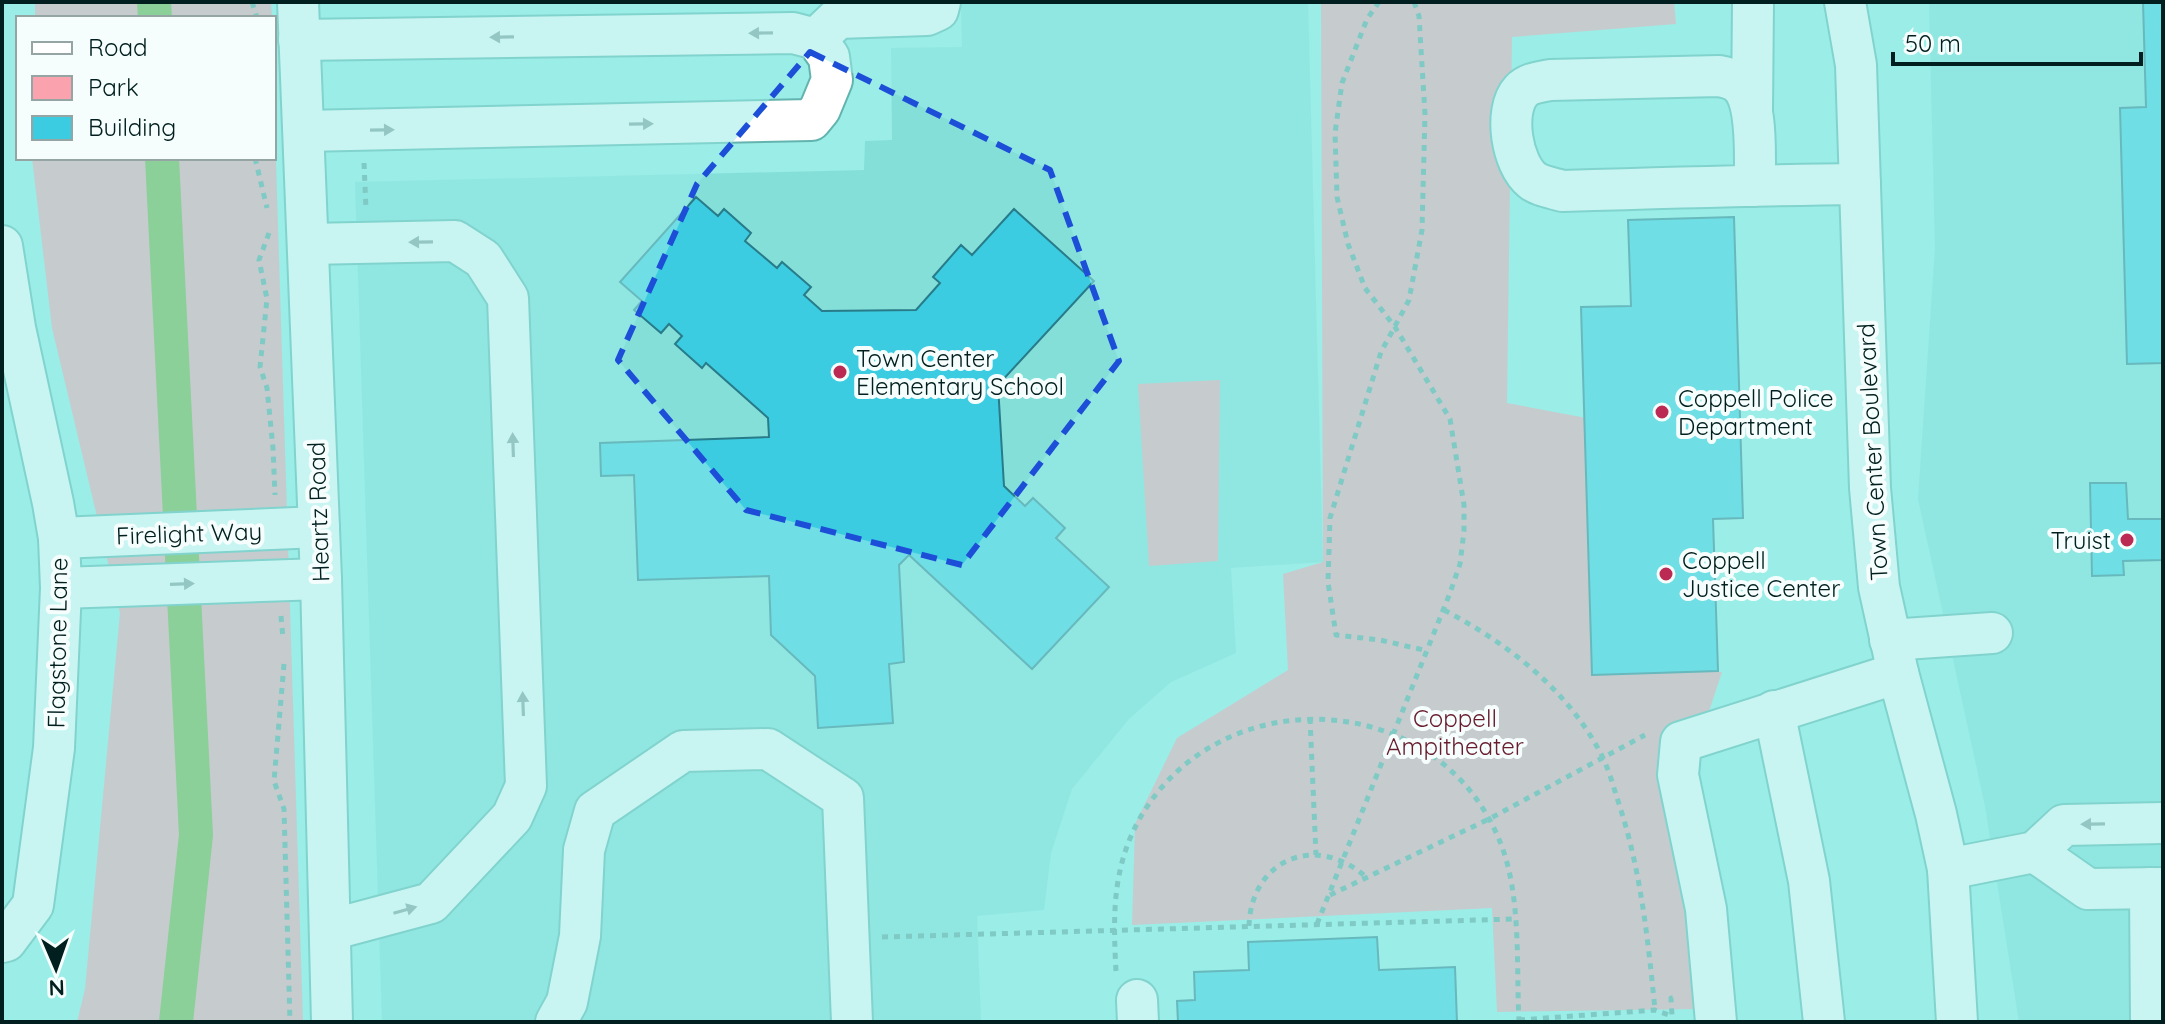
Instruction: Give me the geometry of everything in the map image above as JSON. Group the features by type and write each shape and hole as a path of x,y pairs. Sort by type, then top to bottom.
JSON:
{"street":[{"path":"299,21 793,33 830,20 927,15 938,10 940,2"},
{"path":"1753,2 1755,186"},
{"name":"Town Center Boulevard","path":"1845,2 1856,65 1870,488 1879,587 1948,869 1957,1022"},
{"name":"Town Center Boulevard","path":"1856,65 1865,2"},
{"path":"304,131 811,120 820,109 832,80 830,20"},
{"name":"Heartz Road","path":"299,21 321,579 332,1022"},
{"path":"1752,110 1747,93 1736,81 1719,76 1533,83 1521,91 1513,106 1515,158 1532,181 1562,191 1860,184"},
{"path":"308,244 455,241 483,259 508,298 526,786 512,817 431,903 330,930"},
{"name":"Flagstone Lane","path":"2,246 15,328 59,538 61,588 54,748 33,905 4,941"},
{"name":"Firelight Way","path":"59,538 319,527"},
{"name":"Firelight Way","path":"61,588 321,579"},
{"path":"1715,1009 1706,909 1678,775 1681,742 1774,711 1894,656 1992,633"},
{"path":"1774,711 1809,881 1824,1022"},
{"path":"556,1022 567,1002 580,936 584,850 595,811 683,751 768,749 843,798 852,1022"},
{"path":"1948,869 2035,852 2064,825 2163,823"},
{"path":"2035,852 2088,889 2156,888 2151,1022"}],"path":[{"path":"1317,924 1444,610 1460,564 1464,531 1464,505 1450,419 1395,327 1365,288 1348,244 1337,197 1335,133 1342,83 1367,19 1379,2"},
{"path":"1414,2 1419,16 1425,114 1422,230 1409,300 1381,352 1330,518 1328,582 1336,635 1380,640 1428,651"},
{"path":"1444,610 1478,628 1540,676 1585,728 1603,758 1637,870 1655,1010"},
{"path":"1310,718 1316,855"},
{"path":"1138,1010 1118,1008 1114,901 1128,844 1141,818 1157,793 1200,753 1253,728 1310,718 1340,719 1368,725 1421,748 1466,787 1489,819 1508,863 1514,891 1519,1021 1655,1010 1672,1016 1671,998 1715,1009"},
{"path":"1329,895 1489,819 1657,729"},
{"path":"1249,926 1254,898 1269,874 1294,858 1316,855 1343,860 1367,878"},
{"path":"849,938 1515,919"}],"highlighted area":[{"path":"810,52 1050,170 1119,361 962,565 746,510 618,360 697,184"}],"shaded area":[{"name":"Town Center Elementary School","path":"961,2 1308,2 1323,562 1231,568 1236,653 1171,682 1129,719 1072,789 1051,853 1044,910 977,916 981,1022 382,1022 355,182 864,170 865,141 892,140 891,48 962,47"},
{"path":"1929,2 2163,2 2163,1022 2019,1022 1985,806 1918,499 1935,248"}],"green space":[{"path":"35,2 271,2 272,16 35,16"},
{"name":"Coppell Ampitheater","path":"1321,2 1674,2 1676,24 1512,37 1507,403 1602,421 1619,667 1722,672 1678,805 1703,1009 1497,1012 1492,908 1132,925 1135,824 1177,738 1288,670 1283,574 1323,562"},
{"path":"32,160 276,160 303,1022 77,1022 85,989 120,613 52,328"},
{"path":"1220,380 1218,561 1149,566 1138,384"}],"building":[{"path":"2143,2 2163,2 2163,363 2127,364 2120,108 2146,107"},
{"name":"Town Center Elementary School","path":"696,197 718,216 724,209 751,233 745,241 777,268 782,262 811,287 804,295 822,311 916,310 940,283 933,277 961,245 972,255 1014,209 1094,281 998,385 1004,486 1025,506 1033,498 1065,528 1056,538 1109,587 1032,669 909,555 899,565 904,662 889,664 893,723 818,728 815,676 771,635 769,576 638,580 634,475 601,476 600,443 769,437 768,418 706,363 702,368 675,344 682,336 669,324 661,333 634,310 642,301 620,282"},
{"name":"Coppell Police Department","path":"1734,217 1743,518 1713,519 1718,671 1592,675 1581,307 1631,306 1628,220"},
{"name":"Truist","path":"2090,483 2126,483 2128,519 2163,519 2163,560 2123,561 2124,575 2092,576"},
{"path":"1377,937 1379,970 1455,967 1457,1022 1178,1022 1177,1001 1195,1000 1194,972 1249,970 1248,942"}],"waterway":[{"path":"154,2 155,16"},
{"path":"162,160 196,835 176,1022"}],"place":[{"name":"Town Center Elementary School","path":"840,372"},
{"name":"Coppell Police Department","path":"1662,412"},
{"name":"Truist","path":"2127,540"},
{"name":"Coppell Justice Center","path":"1666,574"}]}
